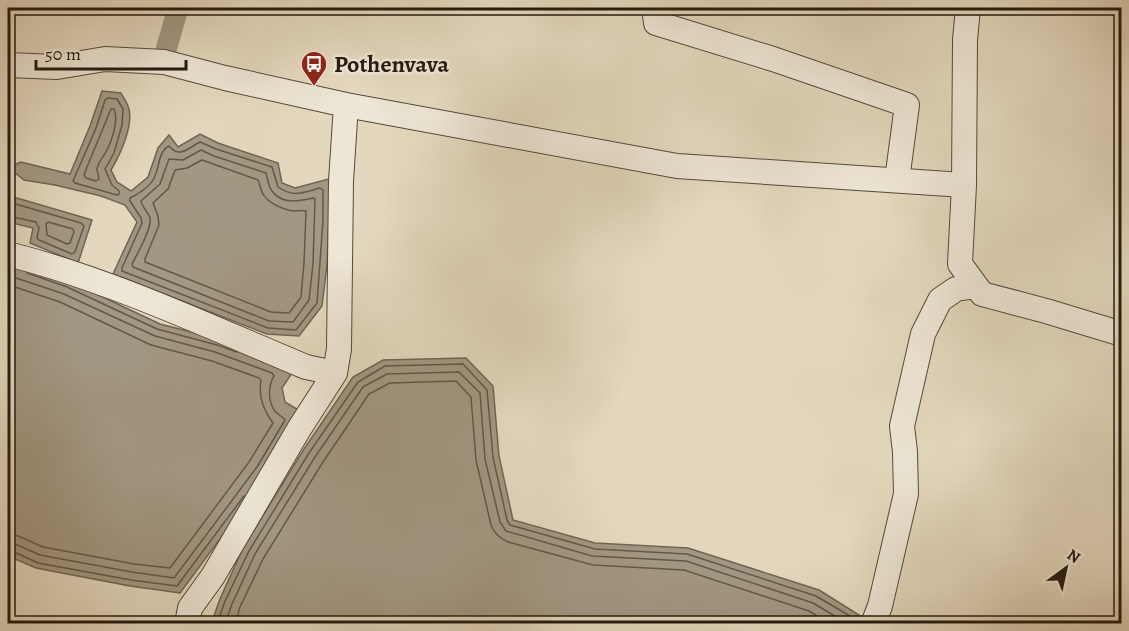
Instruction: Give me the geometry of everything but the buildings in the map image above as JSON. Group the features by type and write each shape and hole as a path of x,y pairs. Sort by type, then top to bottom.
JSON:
{"street":[{"path":"654,8 656,23 773,59 907,105 897,180"},
{"path":"968,8 965,40 964,185 960,264 981,294 1122,334"},
{"path":"8,65 57,67 105,59 164,62 346,105 677,166 964,185"},
{"path":"187,624 190,608 213,576 299,429 335,373 339,349 341,181 346,105"},
{"path":"8,254 91,280 306,367 335,373"},
{"path":"873,624 880,606 906,494 902,426 923,334 940,300 956,289 975,286"}],"water":[{"path":"102,91 121,93 128,106 130,121 128,130 111,170 117,182 131,191 148,177 158,148 169,135 178,147 200,134 218,143 278,163 282,183 295,188 329,179 327,265 322,306 299,336 267,334 113,274 137,222 125,205 101,196 24,180 8,167 21,162 70,174"},
{"path":"10,196 92,220 78,263 30,243 33,228 8,222"},
{"path":"8,264 69,281 160,324 219,339 296,367 282,388 285,402 305,414 268,474 180,593 36,568 8,556"},
{"path":"466,358 493,386 499,456 513,520 595,543 688,548 819,590 867,620 865,624 211,624 243,548 304,449 353,377 383,360"}],"waterway":[{"path":"164,57 178,8"}],"place":[{"name":"Pothenvava","path":"314,87"}]}
